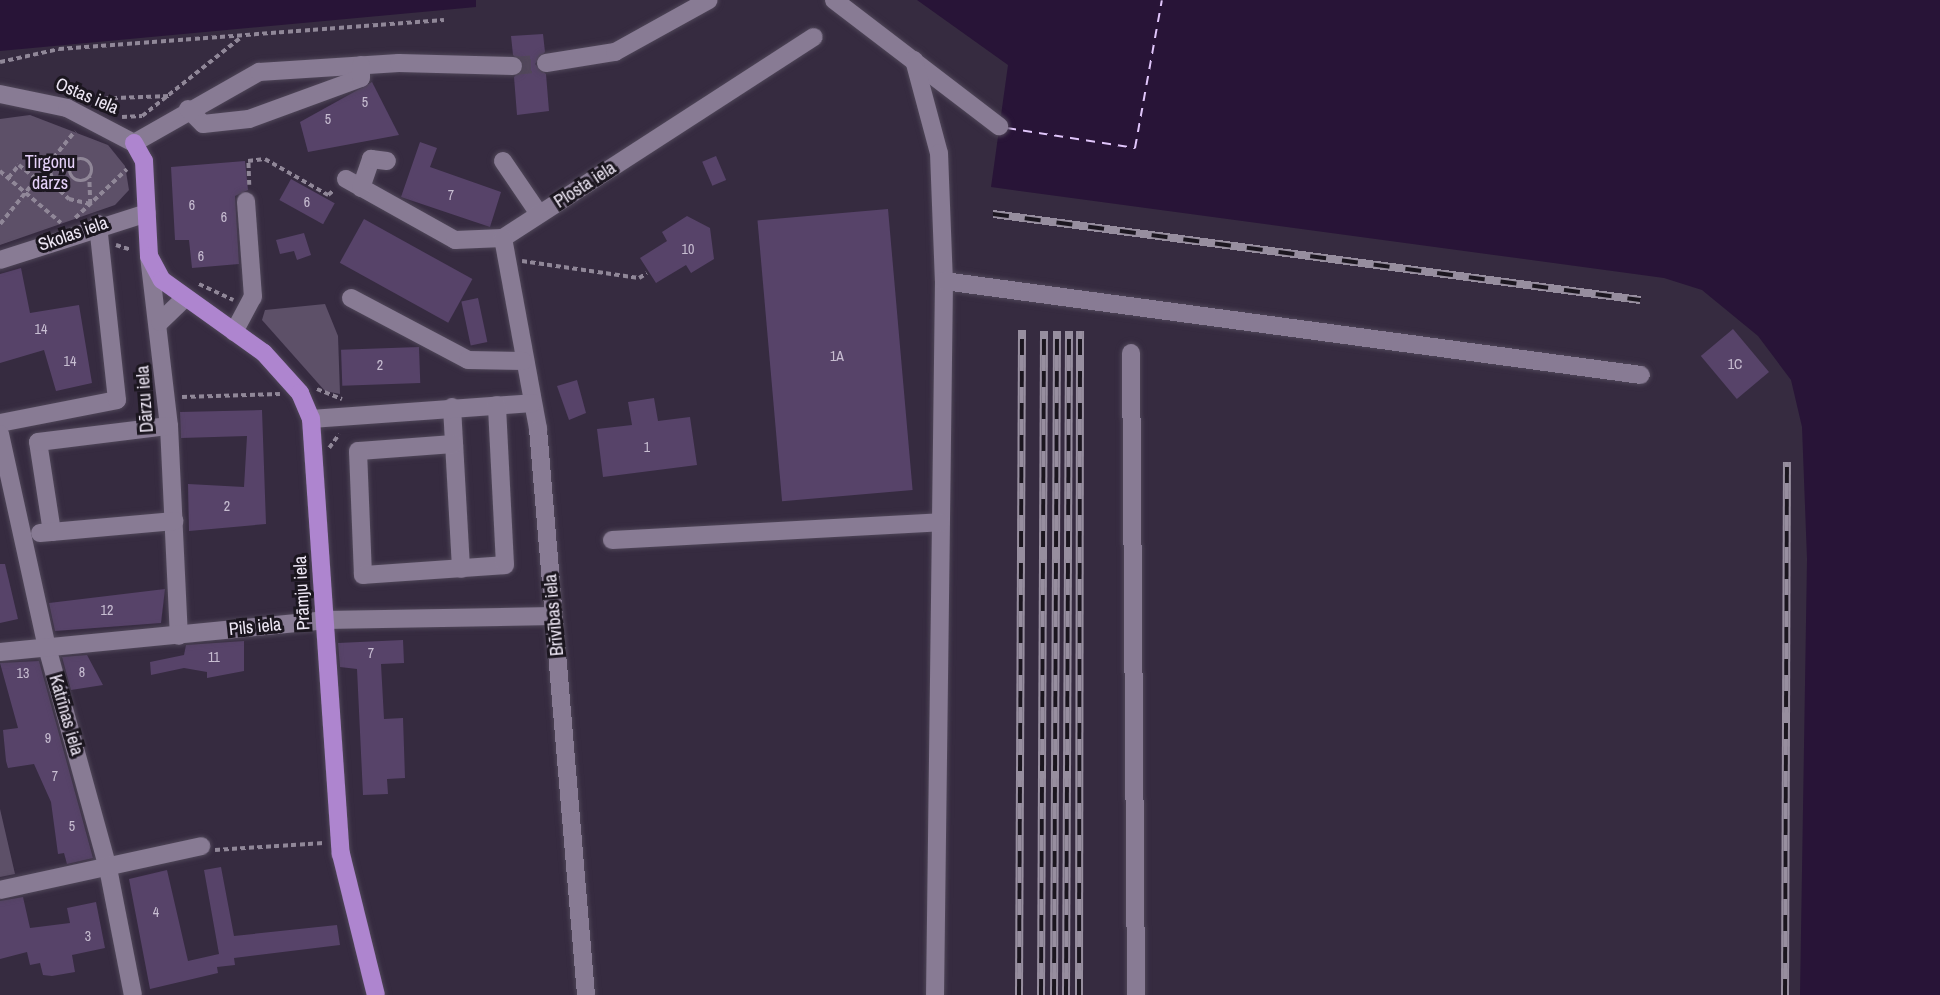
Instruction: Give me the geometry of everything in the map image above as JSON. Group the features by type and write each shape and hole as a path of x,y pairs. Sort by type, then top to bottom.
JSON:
{"main road":[{"path":"134,143 135,165"},
{"name":"Dārzu iela","path":"135,165 147,213 149,256"},
{"name":"Prāmju iela","path":"149,256 183,300 264,353 307,391 341,854 376,995"}],"street":[{"path":"546,63 615,52 709,0"},
{"path":"834,0 999,127"},
{"name":"Plosta iela","path":"503,238 814,37"},
{"path":"915,60 939,153 944,281 935,995"},
{"path":"188,109 203,124 249,119 297,106 361,78 361,65"},
{"path":"134,143 188,109 259,72 361,65 513,66"},
{"name":"Ostas iela","path":"0,94 86,108 134,143"},
{"path":"387,161 371,159 353,184 455,240 503,238"},
{"path":"503,161 539,214"},
{"path":"233,332 253,297 246,201"},
{"name":"Skolas iela","path":"0,260 94,220 147,213"},
{"path":"0,423 117,400 94,220"},
{"name":"Brīvības iela","path":"503,238 532,403 554,616 586,995"},
{"name":"Dārzu iela","path":"149,256 152,295 160,321 169,426 179,636"},
{"path":"944,281 1641,375"},
{"path":"351,298 468,360 523,361"},
{"path":"160,321 183,300"},
{"path":"1131,353 1136,995"},
{"path":"311,419 532,403"},
{"path":"88,405 92,435"},
{"path":"454,444 365,449 354,458 363,575 505,565 497,405"},
{"path":"452,407 461,569"},
{"path":"52,532 38,442 169,426"},
{"name":"Katrīnas iela","path":"0,434 26,534 47,648 108,869 133,995"},
{"path":"26,534 174,521"},
{"path":"612,540 941,522"},
{"name":"Pils iela","path":"0,652 324,620 554,616"},
{"path":"0,890 108,869 201,846"}],"path":[{"path":"0,62 58,49 444,20"},
{"path":"119,117 142,116 173,96 240,36"},
{"path":"0,224 48,165 86,108 173,96"},
{"path":"70,167 77,159 88,161 90,204"},
{"path":"246,201 248,161 265,159 328,195 353,184"},
{"path":"8,178 19,164 37,179"},
{"path":"48,165 70,167"},
{"path":"48,165 60,192 90,204"},
{"path":"68,224 135,165"},
{"path":"70,167 78,180 89,177"},
{"path":"0,171 68,224 94,220"},
{"path":"531,260 639,278 647,273"},
{"path":"166,397 307,391"},
{"path":"201,846 223,852 324,843"}],"green space":[{"name":"Tirgoņu dārzs","path":"30,115 108,145 125,166 129,190 115,205 0,245 0,119"},
{"path":"325,304 338,336 340,394 325,391 262,320 265,310"},
{"path":"0,809 15,874 0,877"}],"shaded area":[{"path":"0,0 476,0 476,7 0,51"},
{"path":"917,0 1940,0 1940,995 1800,995 1807,559 1802,427 1791,380 1758,336 1702,290 1664,278 991,187 1008,65"}],"building":[{"path":"543,34 545,52 535,64 546,74 549,111 517,115 514,77 524,66 513,55 511,36"},
{"path":"372,82 399,135 308,152 300,122"},
{"path":"420,142 437,148 430,167 501,192 490,227 401,197"},
{"path":"716,156 726,180 712,186 702,162"},
{"path":"245,161 248,190 235,196 239,264 192,268 189,240 175,240 171,167"},
{"path":"291,179 335,203 323,224 279,200"},
{"path":"888,209 913,490 782,501 757,220"},
{"path":"687,216 710,228 714,259 691,273 686,265 656,283 640,258 667,241 662,232"},
{"path":"364,219 472,279 448,323 340,263"},
{"path":"304,233 311,255 297,260 294,251 280,254 276,240"},
{"path":"21,268 30,313 79,305 92,383 56,391 44,350 0,363 0,274"},
{"path":"478,298 487,342 471,346 461,302"},
{"path":"1733,329 1769,372 1737,399 1701,356"},
{"path":"419,347 420,383 342,386 341,350"},
{"path":"577,380 586,413 569,420 557,386"},
{"path":"654,398 658,421 690,417 697,465 603,477 597,429 632,425 628,402"},
{"path":"262,410 266,524 189,531 188,484 244,487 247,436 181,438 180,412"},
{"path":"0,564 5,564 18,619 0,623"},
{"path":"165,589 161,623 55,631 49,603"},
{"path":"403,640 404,663 381,664 384,719 403,718 405,778 387,779 388,794 363,795 357,669 340,667 338,643"},
{"path":"244,641 244,671 207,678 207,672 184,668 151,675 150,662 184,655 186,645"},
{"path":"87,655 103,685 71,690 62,657"},
{"path":"39,661 93,858 67,864 64,853 58,854 51,802 34,764 8,768 6,761 3,730 18,728 0,663"},
{"path":"221,867 234,936 337,925 340,945 234,958 235,965 217,967 218,973 150,989 129,879 167,870 188,961 219,954 204,870"},
{"path":"23,897 30,928 70,923 67,908 96,902 105,948 72,955 75,972 52,976 43,975 40,963 30,965 27,952 0,959 0,901"}],"ferry route":[{"path":"1007,128 1135,148 1162,0"}],"tunnel":[{"path":"513,66 546,63"}],"railway":[{"path":"993,214 1640,300"},
{"path":"1019,995 1022,330"},
{"path":"1041,995 1044,331"},
{"path":"1054,995 1057,331"},
{"path":"1066,995 1069,331"},
{"path":"1079,995 1080,331"},
{"path":"1785,995 1787,462"}]}
